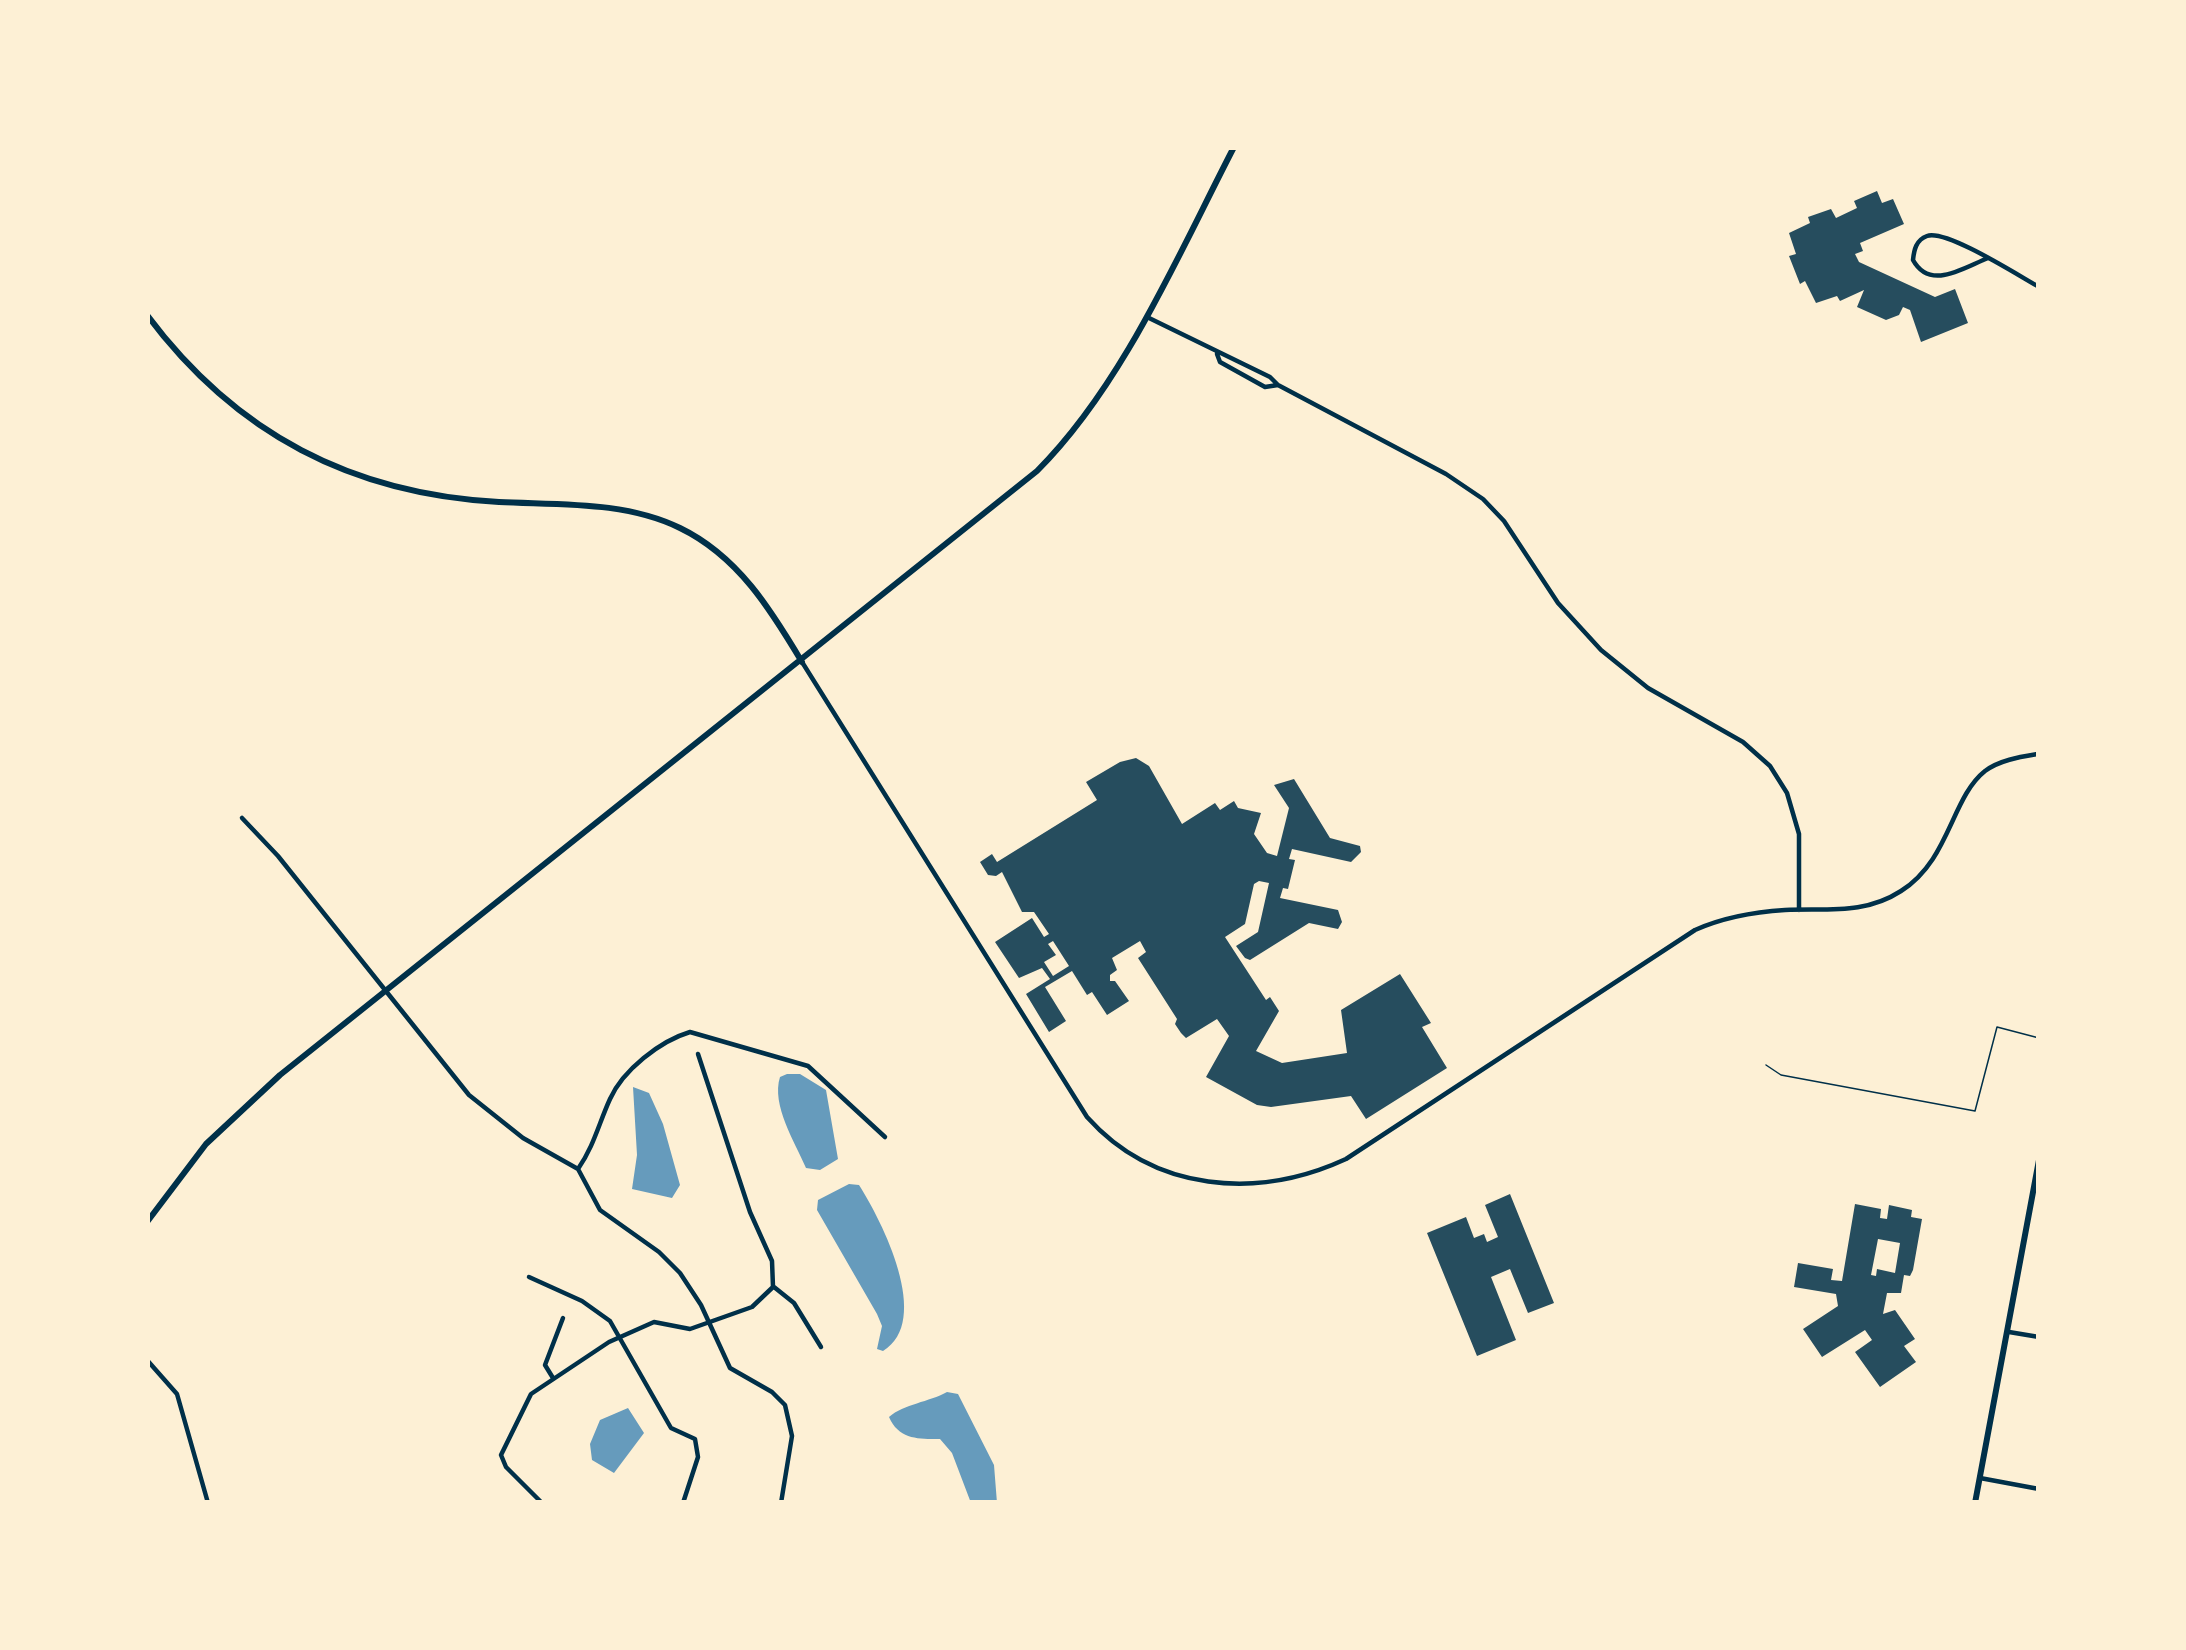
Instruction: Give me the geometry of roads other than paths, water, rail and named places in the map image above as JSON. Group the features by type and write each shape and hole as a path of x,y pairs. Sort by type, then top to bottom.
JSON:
{"street":[{"path":"147,1222 196,1155 232,1117 986,516 1057,452 1097,400 1234,147"},
{"path":"1988,258 1934,277 1924,275 1913,260 1914,249 1928,236 1939,236 1988,258 2039,286"},
{"path":"147,315 193,370 249,418 301,451 354,476 462,500 610,508 680,528 702,540 761,597 1087,1117 1131,1158 1178,1175 1243,1184 1284,1180 1323,1169 1365,1148 1683,936 1738,914 1859,908 1905,889 1940,851 1984,772 1999,763 2038,754"},
{"path":"1145,315 1251,366 1483,499 1504,521 1558,603 1600,650 1648,688 1743,742 1770,766 1786,794 1799,834 1799,910"},
{"path":"2039,696 2039,770"},
{"path":"242,818 278,856 469,1095 495,1119 578,1168 600,1210 667,1258 688,1284 730,1368 772,1392 788,1411 792,1436 781,1503"},
{"path":"578,1168 592,1149 622,1079 662,1046 689,1032 808,1066 885,1137"},
{"path":"542,1503 506,1467 501,1455 527,1400 619,1337 654,1322 690,1329 759,1304 773,1287 772,1261 750,1212 722,1119 704,1084 698,1054"},
{"path":"1975,1503 2039,1160"},
{"path":"530,1277 602,1313 616,1328 671,1429 695,1439 698,1445 683,1503"},
{"path":"773,1287 794,1303 821,1347"},
{"path":"553,1378 545,1365 563,1318"},
{"path":"2006,1331 2039,1337"},
{"path":"147,1360 177,1394 208,1503"},
{"path":"1980,1478 2039,1489"}],"lane":[{"path":"1766,1064 1781,1075 1975,1112 1997,1027 2039,1038"}],"water":[{"path":"800,1074 826,1090 838,1159 820,1170 806,1168 781,1111 778,1088 780,1077"},
{"path":"633,1087 649,1093 663,1124 680,1185 672,1198 632,1189 637,1155"},
{"path":"849,1184 859,1185 898,1270 904,1317 897,1337 883,1351 877,1349 882,1326 877,1314 817,1210 818,1200"},
{"path":"947,1392 958,1394 994,1465 997,1503 971,1503 952,1453 940,1439 904,1434 889,1417"},
{"path":"628,1408 644,1433 614,1473 592,1460 590,1444 600,1420"}]}
